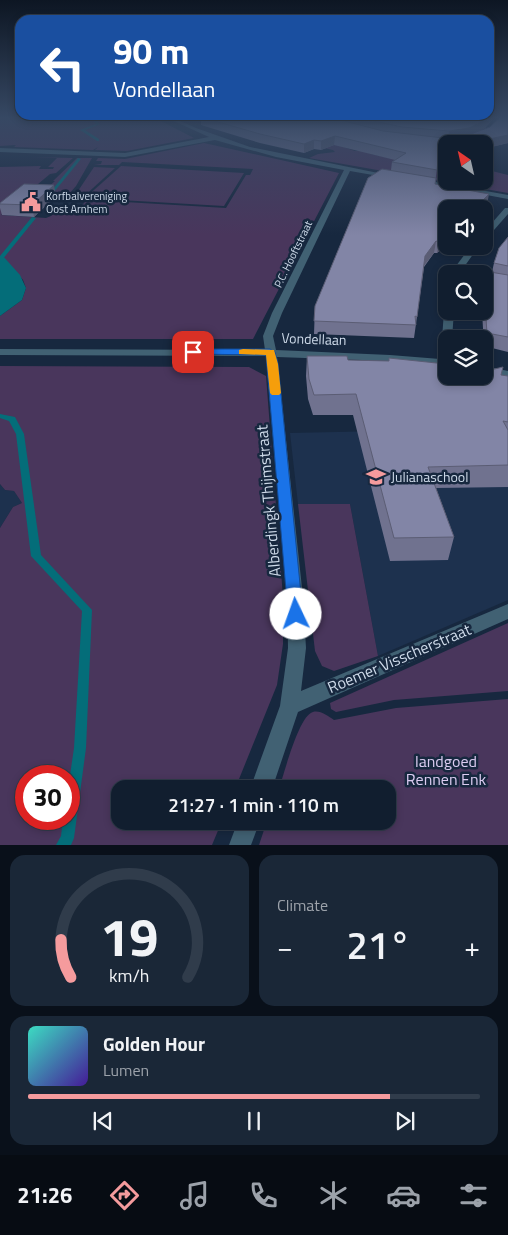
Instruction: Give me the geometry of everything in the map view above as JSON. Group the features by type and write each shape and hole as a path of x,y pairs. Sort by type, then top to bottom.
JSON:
{"street":[{"path":"290,156 395,177"},
{"name":"P.C. Hooftstraat","path":"270,352 268,336 277,313 348,168"},
{"path":"414,180 508,197"},
{"path":"493,226 508,210"},
{"path":"493,280 508,283"},
{"name":"Vondellaan","path":"0,352 270,352 438,362"},
{"name":"Alberdingk Thijmstraat","path":"263,780 290,706 297,648 295,597 273,364 270,352"},
{"path":"493,371 508,374"},
{"name":"Roemer Visscherstraat","path":"290,706 508,611"},
{"path":"240,845 246,830"}],"shaded area":[{"path":"2,255 20,275 26,288 22,300 0,316 0,258"},
{"path":"384,431 508,448 508,600 378,656 350,504 298,504 290,433"},
{"path":"0,484 5,490 14,491 22,503 13,507 0,528"}],"green space":[{"path":"138,156 264,156 339,173 253,339 0,339 0,316 22,300 26,288 23,280 2,256 0,258 0,167 41,166 39,169 53,169 54,167 48,167 57,158 30,157 73,158 56,173 50,174 1,215 46,218 57,211 76,211 85,202 91,200 226,208 246,175 250,175 253,169 122,162 119,165 94,165 101,164 102,161 96,161 98,158 125,159"},
{"path":"382,156 438,170 438,181 309,158"},
{"path":"77,158 92,158 76,186 69,194 44,191 55,181 53,181"},
{"path":"121,166 244,173 224,206 85,198"},
{"path":"94,167 115,168 82,198 74,197"},
{"path":"493,171 508,175 508,193 491,190 493,190"},
{"path":"0,366 249,367 266,376 283,597 283,644 277,685 239,780 111,780 111,830 218,830 212,845 0,845 0,528 13,507 22,503 14,491 5,490 0,484"},
{"path":"298,504 350,504 378,656 334,671 322,666 315,651"},
{"path":"508,623 508,691 394,700 336,712 331,709 330,703"},
{"name":"landgoed Rennen Enk","path":"508,699 508,845 259,845 264,830 396,830 396,780 282,780 302,723 313,712 327,715 334,720 396,708"}],"building":[{"path":"401,156 438,156 437,170 392,162"},
{"path":"382,169 436,178 435,184 438,185 438,190 467,190 489,194 483,200 438,200 438,242 436,241 425,256 417,317 415,316 416,325 314,321 315,306 368,178"},
{"path":"24,184 54,185 32,205 0,204 0,203"},
{"path":"508,237 508,266 494,263 499,248"},
{"path":"493,272 508,275 508,337 493,334 493,330 487,330 486,320 493,320"},
{"path":"307,356 347,356 348,360 389,361 389,358 438,363 438,385 493,385 493,369 503,367 501,375 508,376 508,422 503,421 508,430 508,465 428,467 454,537 394,538 356,394 314,395 309,379"}],"waterway":[{"path":"53,191 79,159"},
{"path":"0,259 34,218"},
{"path":"0,416 12,419 20,434 36,556 87,610 80,748 67,838 63,845"}],"slow traffic":[{"path":"243,352 270,352 276,393"}],"place":[{"name":"Korfbalvereniging Oost Arnhem","path":"31,202"},
{"name":"Julianaschool","path":"376,477"}],"route":[{"path":"193,352 270,352 273,364 296,614"}]}
